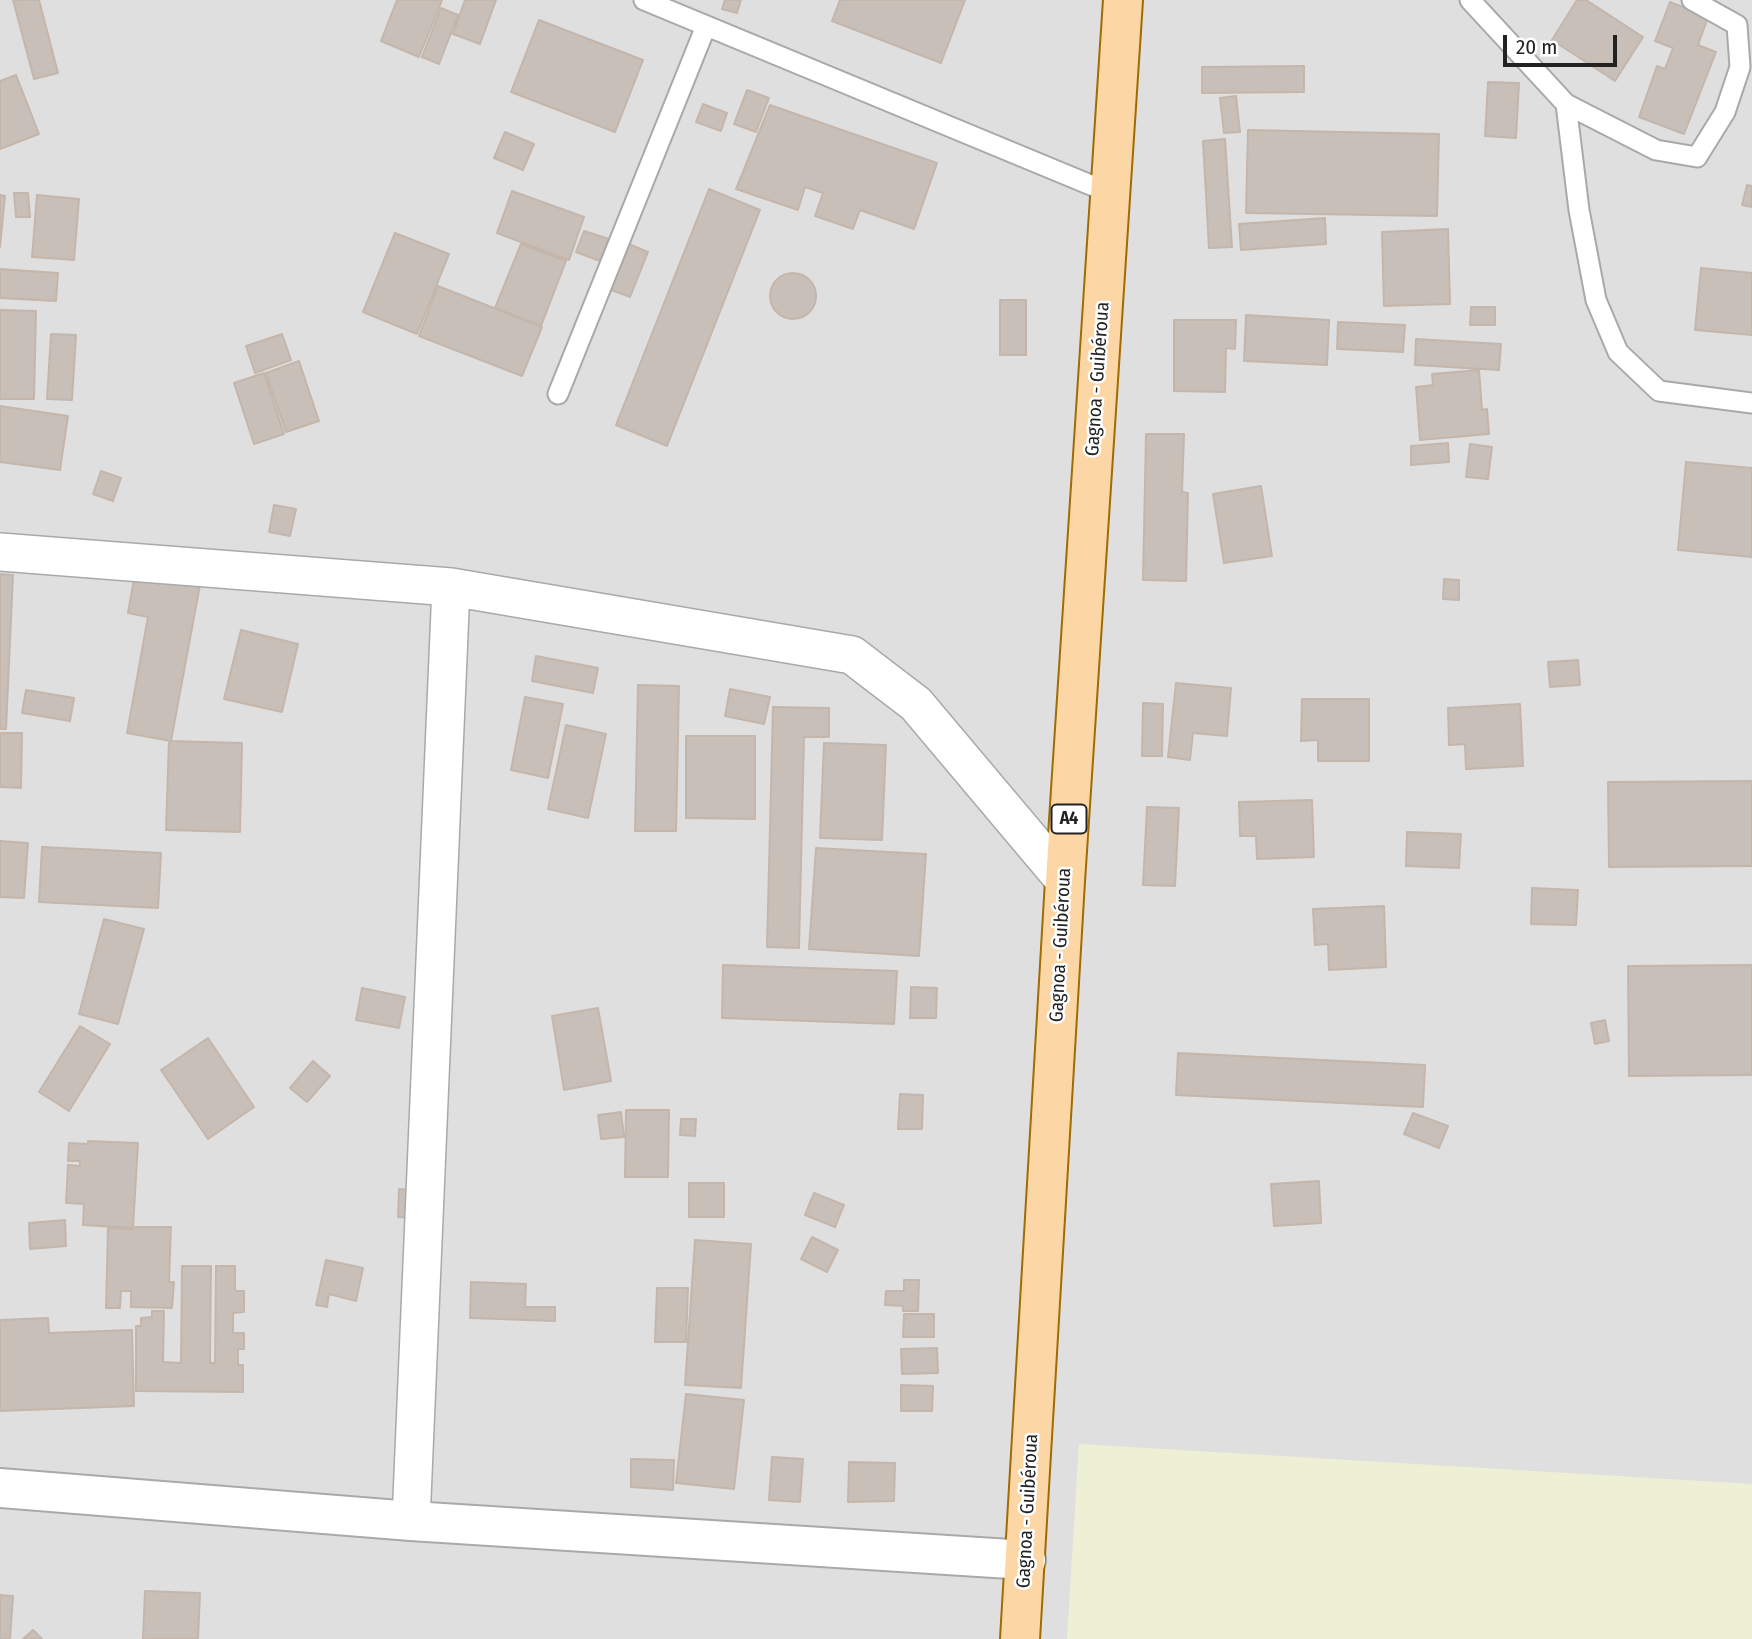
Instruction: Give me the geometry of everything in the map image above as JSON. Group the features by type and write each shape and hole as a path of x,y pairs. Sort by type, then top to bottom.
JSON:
{"main road":[{"name":"Gagnoa - Guibéroua","path":"1020,1639 1065,881 1123,0"}],"street":[{"path":"0,552 451,587 852,655 916,704 1065,881"},
{"path":"411,1521 451,587"},
{"path":"0,1488 411,1521 1026,1560"}],"lane":[{"path":"644,0 1110,193"},
{"path":"1470,0 1566,104 1656,150 1697,156 1724,112 1740,67 1737,25 1692,0"},
{"path":"558,394 705,26"},
{"path":"1566,104 1579,210 1595,300 1618,352 1659,391 1752,403"}],"shaded area":[{"path":"0,0 1752,0 1752,1639 0,1639"}],"green space":[{"path":"1079,1444 1752,1484 1752,1639 1067,1639"}],"building":[{"path":"13,0 39,0 58,73 34,79"},
{"path":"397,0 442,0 419,57 381,41"},
{"path":"465,0 496,0 480,44 453,34"},
{"path":"725,0 741,0 737,13 722,9"},
{"path":"840,0 965,0 941,63 832,21"},
{"path":"1577,0 1586,0 1643,37 1615,81 1552,40"},
{"path":"1670,2 1708,17 1698,45 1716,52 1684,134 1639,117 1657,66 1665,69 1673,48 1655,41"},
{"path":"441,8 458,15 439,64 422,57"},
{"path":"539,20 643,60 615,132 511,92"},
{"path":"1304,66 1304,92 1202,93 1202,67"},
{"path":"16,75 39,134 0,149 0,81"},
{"path":"1488,82 1519,83 1516,138 1485,136"},
{"path":"747,90 769,98 756,132 734,124"},
{"path":"1236,96 1240,132 1224,133 1220,98"},
{"path":"703,104 727,113 721,131 696,122"},
{"path":"770,105 937,163 914,229 860,210 853,229 815,216 823,193 805,187 798,210 736,189"},
{"path":"1248,130 1439,134 1437,216 1246,213"},
{"path":"505,132 534,144 523,170 494,158"},
{"path":"1225,139 1232,247 1209,248 1203,141"},
{"path":"1747,185 1752,186 1752,207 1742,205"},
{"path":"709,189 760,210 667,446 616,425"},
{"path":"512,191 584,217 569,260 497,233"},
{"path":"14,193 28,193 30,217 16,217"},
{"path":"0,195 5,196 0,247"},
{"path":"37,195 79,199 74,260 32,257"},
{"path":"1325,218 1326,244 1241,250 1239,224"},
{"path":"1448,229 1450,304 1384,306 1382,232"},
{"path":"584,231 609,239 600,261 576,252"},
{"path":"395,233 449,254 417,334 363,312"},
{"path":"624,242 648,252 630,297 606,288"},
{"path":"521,244 566,261 541,326 495,308"},
{"path":"1701,268 1752,273 1752,335 1695,330"},
{"path":"0,269 58,273 56,301 0,298"},
{"path":"793,273 809,280 816,296 809,312 793,319 777,312 770,296 777,280"},
{"path":"438,286 542,327 522,376 419,336"},
{"path":"1000,300 1026,300 1026,355 1000,355"},
{"path":"1471,307 1495,307 1495,325 1470,325"},
{"path":"0,310 36,311 34,399 0,399"},
{"path":"1246,315 1329,320 1327,365 1244,361"},
{"path":"1174,320 1236,320 1235,349 1226,348 1225,392 1174,391"},
{"path":"1338,322 1405,325 1403,352 1337,349"},
{"path":"51,334 76,335 72,400 47,399"},
{"path":"282,334 291,360 255,373 246,346"},
{"path":"1416,339 1501,344 1499,370 1415,365"},
{"path":"299,361 319,421 286,432 266,373"},
{"path":"1479,370 1482,410 1487,409 1489,434 1420,440 1416,387 1433,385 1432,374"},
{"path":"264,373 284,434 254,444 234,383"},
{"path":"0,406 68,416 60,470 0,462"},
{"path":"1146,434 1184,434 1182,492 1188,493 1186,581 1143,580"},
{"path":"1448,443 1449,462 1411,465 1411,446"},
{"path":"1470,444 1492,447 1488,479 1466,477"},
{"path":"1686,462 1752,468 1752,557 1678,550"},
{"path":"101,471 121,478 113,501 93,494"},
{"path":"1261,486 1272,556 1224,563 1213,494"},
{"path":"274,505 296,509 290,536 269,532"},
{"path":"135,573 200,585 171,741 127,733 148,617 128,613"},
{"path":"0,574 13,575 6,729 0,729"},
{"path":"1444,579 1459,580 1459,600 1443,599"},
{"path":"241,630 298,644 282,712 224,699"},
{"path":"536,656 598,668 593,693 532,681"},
{"path":"1578,660 1580,685 1550,687 1548,662"},
{"path":"1176,683 1231,688 1227,736 1193,733 1190,760 1168,757"},
{"path":"638,685 679,686 676,831 635,831"},
{"path":"730,689 770,697 764,724 725,716"},
{"path":"26,690 74,698 70,721 22,713"},
{"path":"525,697 563,704 548,778 511,770"},
{"path":"1302,699 1369,699 1369,761 1318,761 1318,740 1301,741"},
{"path":"1143,703 1163,704 1162,756 1142,756"},
{"path":"1520,704 1523,766 1466,769 1465,744 1449,745 1448,708"},
{"path":"773,707 829,708 829,737 804,737 799,948 767,947"},
{"path":"566,725 606,734 588,818 548,809"},
{"path":"0,733 22,733 21,788 0,787"},
{"path":"686,736 755,736 755,819 686,818"},
{"path":"169,741 242,743 240,832 166,830"},
{"path":"824,743 886,745 882,840 820,838"},
{"path":"1752,781 1752,866 1609,867 1608,782"},
{"path":"1312,800 1314,857 1257,859 1256,836 1240,836 1239,802"},
{"path":"1147,807 1179,808 1175,886 1143,885"},
{"path":"1407,832 1461,834 1459,868 1406,866"},
{"path":"0,841 28,843 24,898 0,897"},
{"path":"42,847 161,853 158,908 39,902"},
{"path":"816,848 926,854 919,956 809,949"},
{"path":"1532,888 1578,890 1576,925 1531,924"},
{"path":"1384,906 1386,967 1329,970 1328,944 1315,945 1313,909"},
{"path":"104,919 144,929 118,1024 79,1014"},
{"path":"723,965 897,971 894,1024 722,1018"},
{"path":"1752,965 1752,1075 1629,1076 1628,966"},
{"path":"911,987 937,988 936,1018 910,1018"},
{"path":"362,988 405,997 399,1028 356,1020"},
{"path":"598,1008 611,1081 564,1090 552,1016"},
{"path":"1605,1020 1609,1041 1595,1044 1591,1023"},
{"path":"80,1026 110,1044 69,1111 39,1092"},
{"path":"208,1038 254,1107 208,1139 161,1070"},
{"path":"1178,1053 1425,1065 1423,1107 1176,1095"},
{"path":"313,1061 330,1076 307,1102 290,1088"},
{"path":"900,1094 923,1095 922,1129 898,1129"},
{"path":"626,1110 669,1110 668,1177 625,1177"},
{"path":"621,1112 624,1137 601,1139 598,1115"},
{"path":"1413,1113 1448,1126 1439,1148 1404,1134"},
{"path":"681,1119 696,1119 695,1136 680,1135"},
{"path":"88,1141 138,1143 133,1228 83,1225 84,1204 66,1203 68,1165 80,1166 80,1161 68,1161 69,1143 88,1144"},
{"path":"1319,1181 1321,1223 1274,1226 1271,1184"},
{"path":"689,1183 724,1183 724,1217 689,1217"},
{"path":"399,1189 412,1190 410,1218 398,1217"},
{"path":"814,1193 844,1205 835,1227 805,1215"},
{"path":"65,1220 66,1246 30,1249 29,1223"},
{"path":"171,1227 169,1282 174,1282 172,1308 131,1307 131,1291 121,1291 120,1308 106,1308 108,1228"},
{"path":"812,1237 838,1250 827,1272 801,1259"},
{"path":"695,1240 751,1244 741,1388 685,1385"},
{"path":"326,1260 363,1268 356,1301 329,1294 327,1307 316,1305"},
{"path":"182,1266 211,1266 210,1363 215,1363 216,1266 235,1266 235,1291 244,1291 244,1312 233,1313 233,1333 244,1333 244,1349 238,1349 238,1365 243,1365 243,1392 136,1391 136,1326 141,1326 141,1318 152,1317 152,1311 164,1311 163,1362 181,1363"},
{"path":"904,1280 919,1280 918,1311 903,1311 903,1306 885,1305 886,1291 904,1291"},
{"path":"471,1282 526,1284 525,1307 555,1307 555,1321 470,1318"},
{"path":"657,1288 688,1288 686,1342 655,1342"},
{"path":"904,1314 934,1314 934,1337 903,1337"},
{"path":"48,1318 49,1333 132,1330 134,1406 0,1411 0,1320"},
{"path":"937,1348 938,1373 902,1374 901,1349"},
{"path":"901,1385 933,1386 932,1411 901,1411"},
{"path":"686,1394 744,1400 734,1489 676,1483"},
{"path":"772,1457 803,1459 800,1502 769,1500"},
{"path":"631,1459 674,1460 673,1490 631,1487"},
{"path":"849,1462 895,1463 894,1501 848,1502"},
{"path":"145,1591 200,1593 198,1639 143,1639"},
{"path":"0,1595 13,1596 10,1639 0,1639"},
{"path":"33,1630 42,1639 23,1639"}]}
